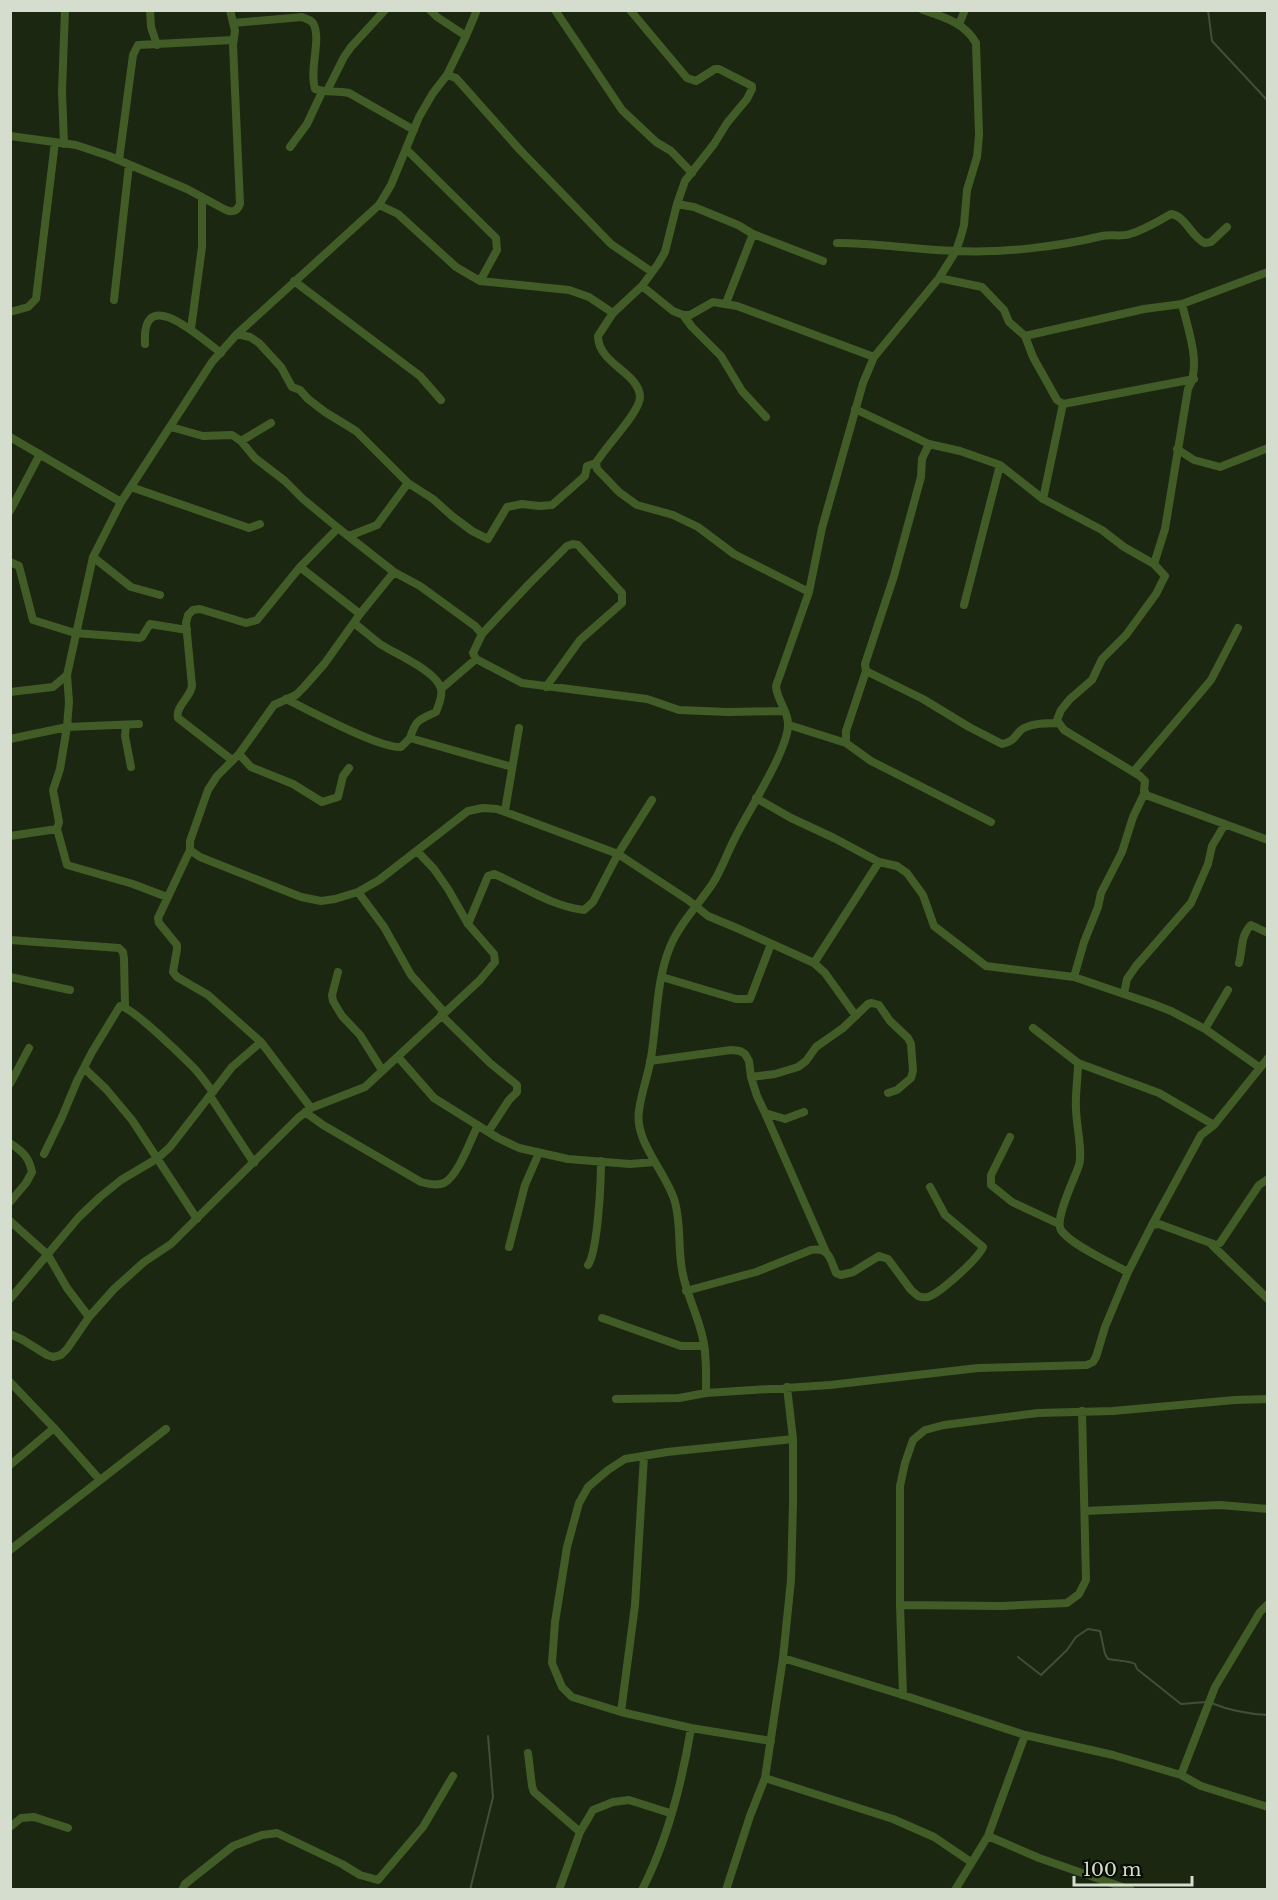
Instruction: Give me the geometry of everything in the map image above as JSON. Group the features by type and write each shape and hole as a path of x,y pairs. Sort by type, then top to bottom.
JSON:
{"street":[{"path":"64,10 62,91 64,144"},
{"path":"150,10 151,27 157,45"},
{"path":"10,136 76,145 119,160 230,212 238,209 240,204 233,40 236,31 230,10"},
{"path":"290,147 307,124 344,57 385,10"},
{"path":"430,10 466,36"},
{"path":"166,897 133,884 67,865 57,829 59,822 53,790 60,769 67,728 69,702 66,675 93,556 121,502 212,363 237,334 379,205 407,150 418,117 432,93 447,75 477,10"},
{"path":"555,10 622,110 692,172"},
{"path":"237,334 250,337 259,344 281,367 292,387 300,390 325,412 356,430 408,483 433,499 472,531 488,539 507,507 522,504 539,506 552,504 585,476 587,466 596,463 631,416 640,399 634,383 601,350 598,336 613,313 642,286 665,252 685,181 747,99 752,89 752,86 719,69 715,69 699,80 692,81 687,78 630,10"},
{"path":"706,1393 703,1337 686,1291 679,1256 675,1203 667,1180 655,1162 640,1129 638,1118 650,1061 664,963 671,945 681,927 715,880 768,779 785,740 789,725 777,695 776,686 809,592 822,528 862,383 874,357 939,278 956,251 964,225 967,190 977,157 979,135 976,43 971,33 959,24 923,10"},
{"path":"959,24 965,10"},
{"path":"233,23 302,17 310,20 316,34 312,81 315,88 349,93 414,130"},
{"path":"119,160 133,55 138,45 233,40"},
{"path":"447,75 456,78 520,150 611,244 652,272"},
{"path":"10,312 28,307 36,299 55,142"},
{"path":"407,150 496,238 497,250 480,281"},
{"path":"114,300 129,165"},
{"path":"191,329 202,247 202,197"},
{"path":"677,204 694,207 727,220 753,234 823,261"},
{"path":"379,205 398,214 456,267 480,281 569,290 589,297 613,313"},
{"path":"837,243 865,243 956,251 1023,249 1105,236 1127,235 1144,229 1171,214 1179,216 1205,243 1210,242 1227,227"},
{"path":"726,303 753,234"},
{"path":"1025,336 1144,309 1182,304 1268,272"},
{"path":"939,278 982,287 1004,310 1009,321 1025,336 1033,357 1057,400 1063,404 1194,379"},
{"path":"294,281 420,375 441,400"},
{"path":"642,286 673,312 690,315 713,302 726,303 874,357"},
{"path":"1154,564 1165,529 1188,389 1194,379 1192,348 1182,304"},
{"path":"145,344 144,332 147,322 157,315 172,317 221,353"},
{"path":"683,315 721,356 742,391 766,417"},
{"path":"1043,499 1063,404"},
{"path":"855,409 929,444 960,451 999,465 1043,499 1102,530 1124,547 1154,564 1165,576 1162,585 1126,635 1102,659 1092,680 1070,699 1057,716 1058,723 1064,730 1134,771 1145,781 1145,792 1133,817 1114,871 1101,893 1074,977"},
{"path":"241,441 271,423"},
{"path":"171,427 203,436 232,435 303,499 394,572 420,586 475,626 482,634"},
{"path":"10,437 121,502"},
{"path":"846,743 846,731 867,671 866,664 894,576 921,477 922,461 929,444"},
{"path":"1177,449 1194,460 1220,467 1268,448"},
{"path":"10,511 40,454"},
{"path":"596,463 597,469 619,492 637,505 673,515 698,527 734,554 809,592"},
{"path":"964,605 999,465"},
{"path":"349,536 377,525 408,483"},
{"path":"131,487 249,528 260,524"},
{"path":"232,760 178,718 177,710 191,693 192,686 186,623 188,615 193,609 200,609 246,623 257,620 300,567 339,528"},
{"path":"546,687 580,639 622,603 623,598 622,593 578,545 573,544 567,546 482,634 473,653 476,659 522,683 546,687 647,699 679,710 784,711"},
{"path":"93,556 131,587 160,595"},
{"path":"10,562 19,566 33,620 75,633 140,638 148,626 154,624 187,630"},
{"path":"300,567 360,614"},
{"path":"394,572 304,687 296,695 274,705 238,754 217,776 208,790 190,841 190,850 166,897 158,920 177,945 173,972 177,977 208,995 261,1042 308,1110 323,1125 421,1182 431,1184 440,1184 452,1178 478,1125"},
{"path":"286,699 336,724 397,748 410,738 413,728 420,719 435,712 440,701 441,689 436,680 426,671 382,645 354,623"},
{"path":"1134,771 1211,680 1238,628"},
{"path":"441,689 476,659"},
{"path":"867,671 923,699 1002,744 1010,742 1022,729 1032,725 1058,723"},
{"path":"10,692 53,687 66,675"},
{"path":"10,738 67,728 139,724"},
{"path":"126,725 125,736 131,767"},
{"path":"789,725 846,743 870,761 991,822"},
{"path":"505,811 519,728"},
{"path":"410,738 512,767"},
{"path":"238,754 251,767 293,784 322,802 338,797 343,776 349,768"},
{"path":"1145,792 1146,795 1268,840"},
{"path":"756,798 879,862 897,866 907,873 923,896 934,926 986,966 1074,977 1171,1011 1205,1029 1259,1067"},
{"path":"468,924 488,876 494,874 549,899 584,910 593,902 618,854 652,800"},
{"path":"190,850 200,857 301,897 321,901 358,892 379,880 468,811 483,808 505,811 618,854 708,916 814,963 825,973 856,1016"},
{"path":"1124,994 1127,979 1136,966 1191,903 1205,872 1212,846 1225,824"},
{"path":"10,836 57,829"},
{"path":"10,1334 48,1355 53,1357 60,1355 67,1349 89,1317 131,1272 171,1244 308,1110 365,1087 480,980 495,962 494,954 468,924 434,869 417,851"},
{"path":"814,963 879,862"},
{"path":"358,892 384,927 411,975 442,1013 490,1063 517,1085 517,1092 488,1132"},
{"path":"1239,963 1243,937 1248,928 1251,925 1268,933"},
{"path":"10,940 119,948 123,952 124,959 125,1006"},
{"path":"662,977 736,999 750,999 771,944"},
{"path":"338,972 332,995 333,1000 342,1016 360,1035 382,1071"},
{"path":"10,977 69,990"},
{"path":"1205,1029 1228,990"},
{"path":"751,1077 775,1074 798,1067 806,1061 816,1047 872,1003 879,1005 911,1044 913,1071 911,1078 897,1090 888,1093"},
{"path":"44,1154 84,1068 120,1006 125,1006 192,1066 254,1163"},
{"path":"1033,1028 1078,1063 1159,1094 1214,1125"},
{"path":"10,1299 79,1217 99,1197 158,1158 170,1147 232,1067 261,1042"},
{"path":"10,1084 29,1048"},
{"path":"650,1061 731,1050 745,1054 765,1113 836,1273 841,1275 853,1272 879,1256 888,1258 911,1290 918,1296 930,1296 962,1272 983,1247 945,1215 930,1187"},
{"path":"398,1058 434,1098 488,1132 519,1148 568,1159 630,1164 655,1162"},
{"path":"616,1399 679,1398 706,1393 830,1385 978,1368 1086,1365 1093,1362 1128,1272 1201,1135 1214,1125 1268,1058"},
{"path":"1078,1063 1075,1106 1080,1162 1059,1224 1062,1232 1075,1242 1128,1272"},
{"path":"84,1068 106,1089 132,1120 197,1219"},
{"path":"765,1113 785,1119 804,1112"},
{"path":"1010,1137 990,1175 991,1185 1012,1202 1059,1224"},
{"path":"10,1143 24,1153 29,1160 32,1172 10,1202"},
{"path":"509,1247 525,1185 539,1153"},
{"path":"588,1265 592,1259 595,1243 601,1161"},
{"path":"1212,1245 1220,1243 1260,1185 1268,1179"},
{"path":"10,1221 48,1255 67,1288 89,1317"},
{"path":"1152,1225 1159,1224 1212,1245 1268,1299"},
{"path":"686,1291 756,1272 811,1251 819,1249 826,1252"},
{"path":"602,1318 681,1346 704,1346"},
{"path":"10,1382 100,1480"},
{"path":"726,1890 765,1778 783,1658 791,1580 794,1504 793,1439 787,1388"},
{"path":"903,1695 900,1486 913,1440 925,1430 944,1425 1038,1413 1113,1411 1268,1399"},
{"path":"900,1605 1002,1606 1067,1603 1079,1594 1086,1580 1082,1411"},
{"path":"10,1465 54,1428"},
{"path":"10,1550 166,1429"},
{"path":"771,1740 691,1728 621,1712 572,1697 562,1687 552,1663 555,1622 567,1547 579,1503 588,1487 625,1459 713,1446 793,1439"},
{"path":"621,1712 635,1605 644,1456"},
{"path":"1085,1511 1220,1505 1268,1509"},
{"path":"1180,1775 1215,1687 1264,1614 1268,1604"},
{"path":"783,1658 1025,1735 1113,1755 1180,1775 1201,1786 1268,1808"},
{"path":"642,1890 665,1836 670,1813 676,1802 691,1728"},
{"path":"955,1890 988,1836 1025,1735"},
{"path":"528,1753 534,1792 580,1832"},
{"path":"182,1890 185,1884 233,1846 262,1835 277,1833 360,1875 378,1880 423,1827 453,1776"},
{"path":"765,1778 893,1819 934,1837 971,1862"},
{"path":"559,1890 580,1832 593,1810 613,1802 629,1800 670,1813"},
{"path":"10,1827 21,1818 34,1818 68,1828"},
{"path":"988,1836 1039,1858 1131,1890"}],"waterway":[{"path":"1208,10 1212,41 1268,101"},
{"path":"1018,1657 1041,1675 1067,1650 1076,1637 1088,1629 1100,1631 1108,1659 1135,1664 1137,1669 1181,1704 1206,1702"},
{"path":"1211,1703 1239,1712 1268,1715"},
{"path":"470,1890 493,1797 488,1736"}]}
